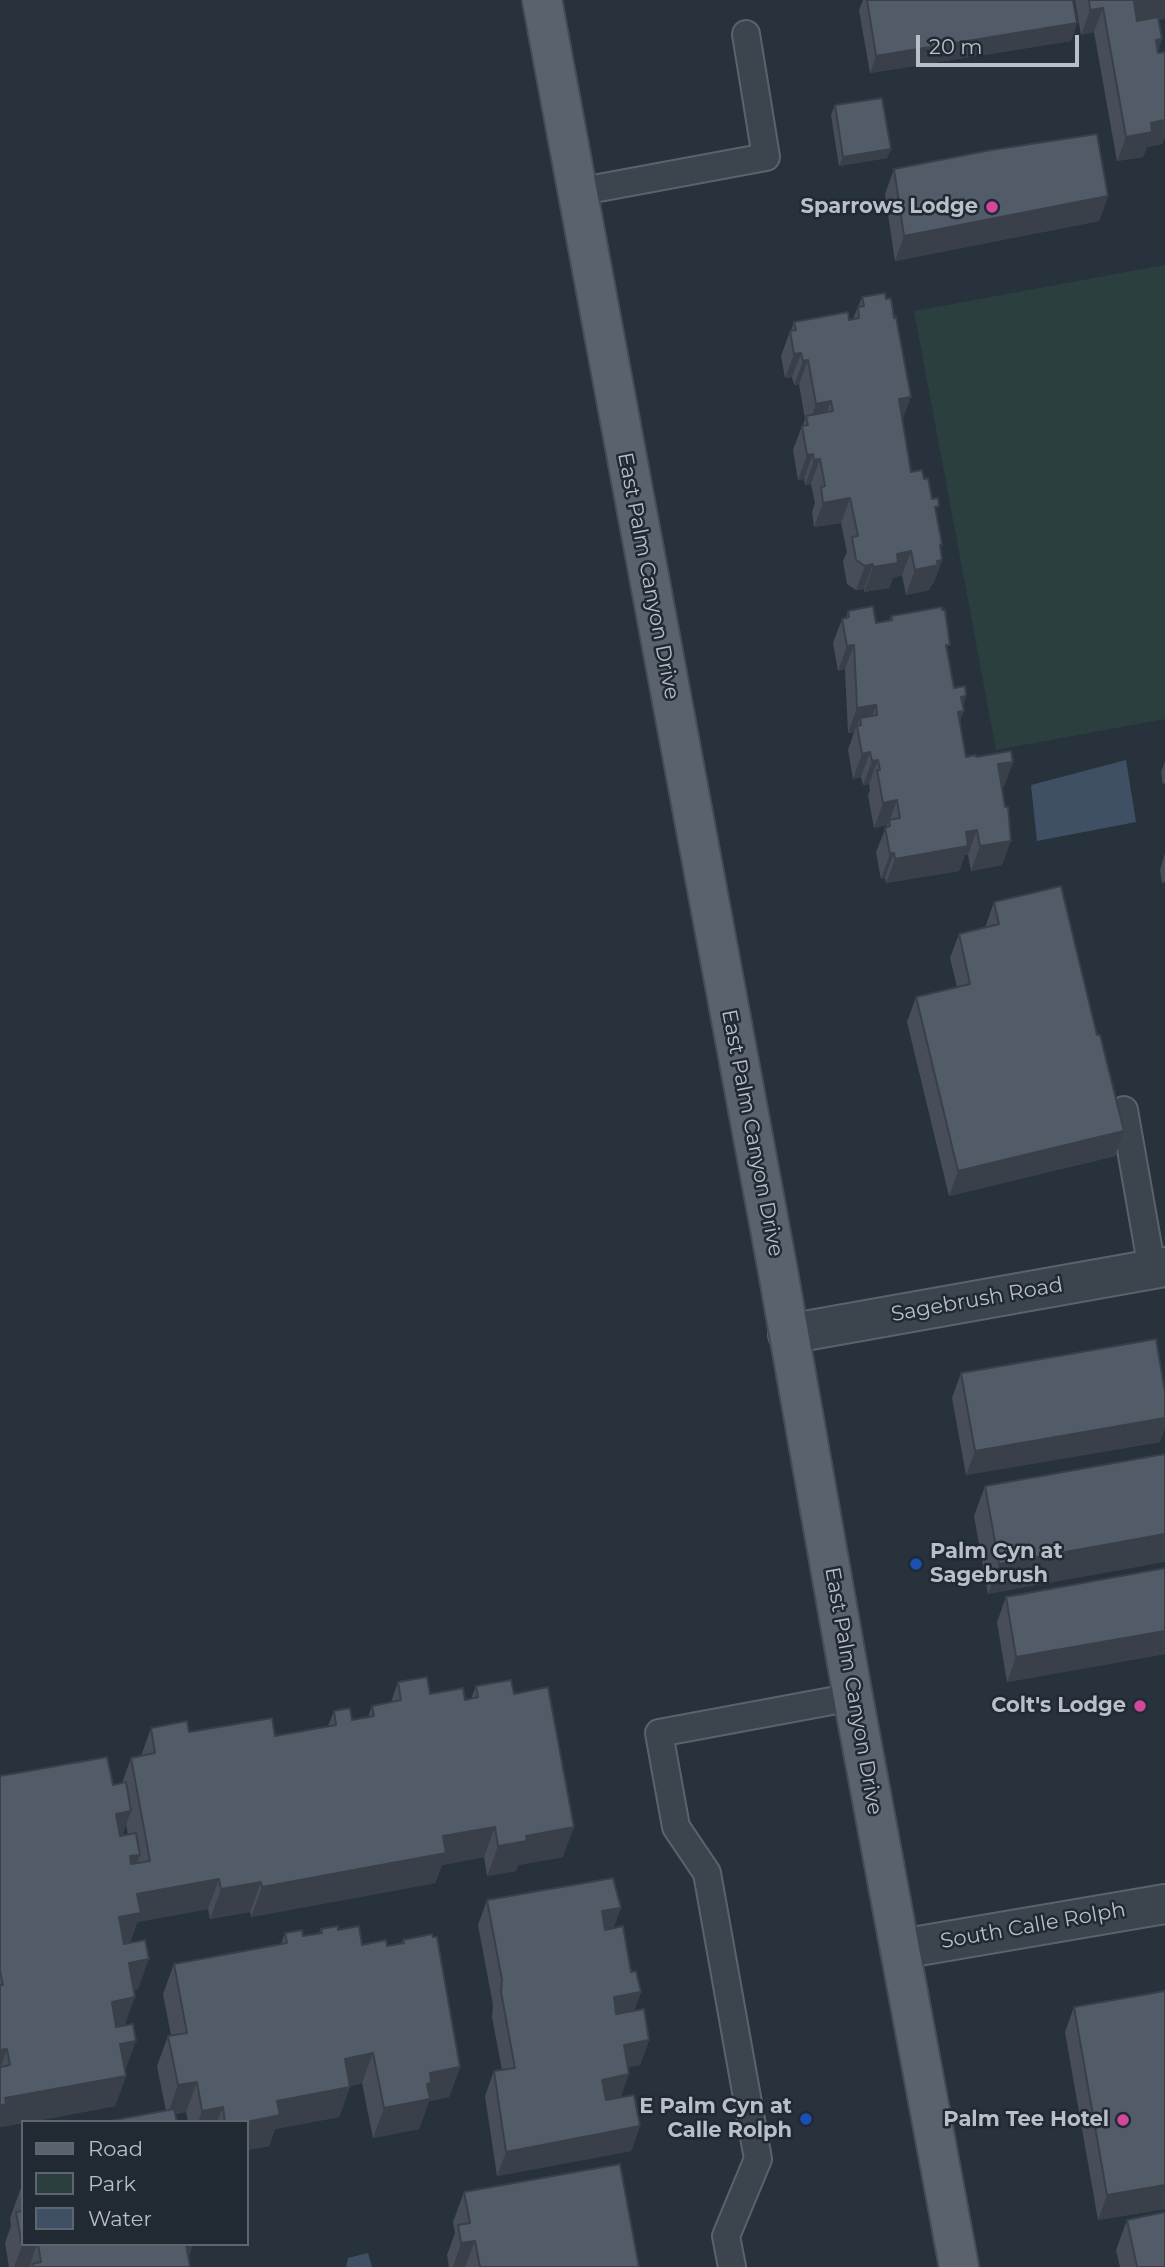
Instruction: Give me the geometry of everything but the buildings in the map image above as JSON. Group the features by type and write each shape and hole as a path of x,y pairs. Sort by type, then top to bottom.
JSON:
{"main road":[{"name":"East Palm Canyon Drive","path":"542,0 959,2267"}],"street":[{"name":"Sagebrush Road","path":"788,1334 1158,1268"},
{"name":"South Calle Rolph","path":"901,1949 1165,1904"}],"lane":[{"path":"577,192 766,157 746,34"},
{"path":"1124,1110 1158,1268"},
{"path":"732,2267 726,2236 758,2159 707,1873 676,1826 659,1733 853,1697"}],"green space":[{"path":"1165,265 1165,719 996,750 914,311"}],"water":[{"path":"1126,760 1136,822 1037,841 1031,785"},
{"path":"368,2253 372,2267 346,2267 348,2258"}],"place":[{"name":"Sparrows Lodge","path":"992,207"},
{"name":"Palm Cyn at Sagebrush","path":"916,1564"},
{"name":"Colt's Lodge","path":"1140,1706"},
{"name":"E Palm Cyn at Calle Rolph","path":"806,2119"},
{"name":"Palm Tee Hotel","path":"1123,2120"}]}
